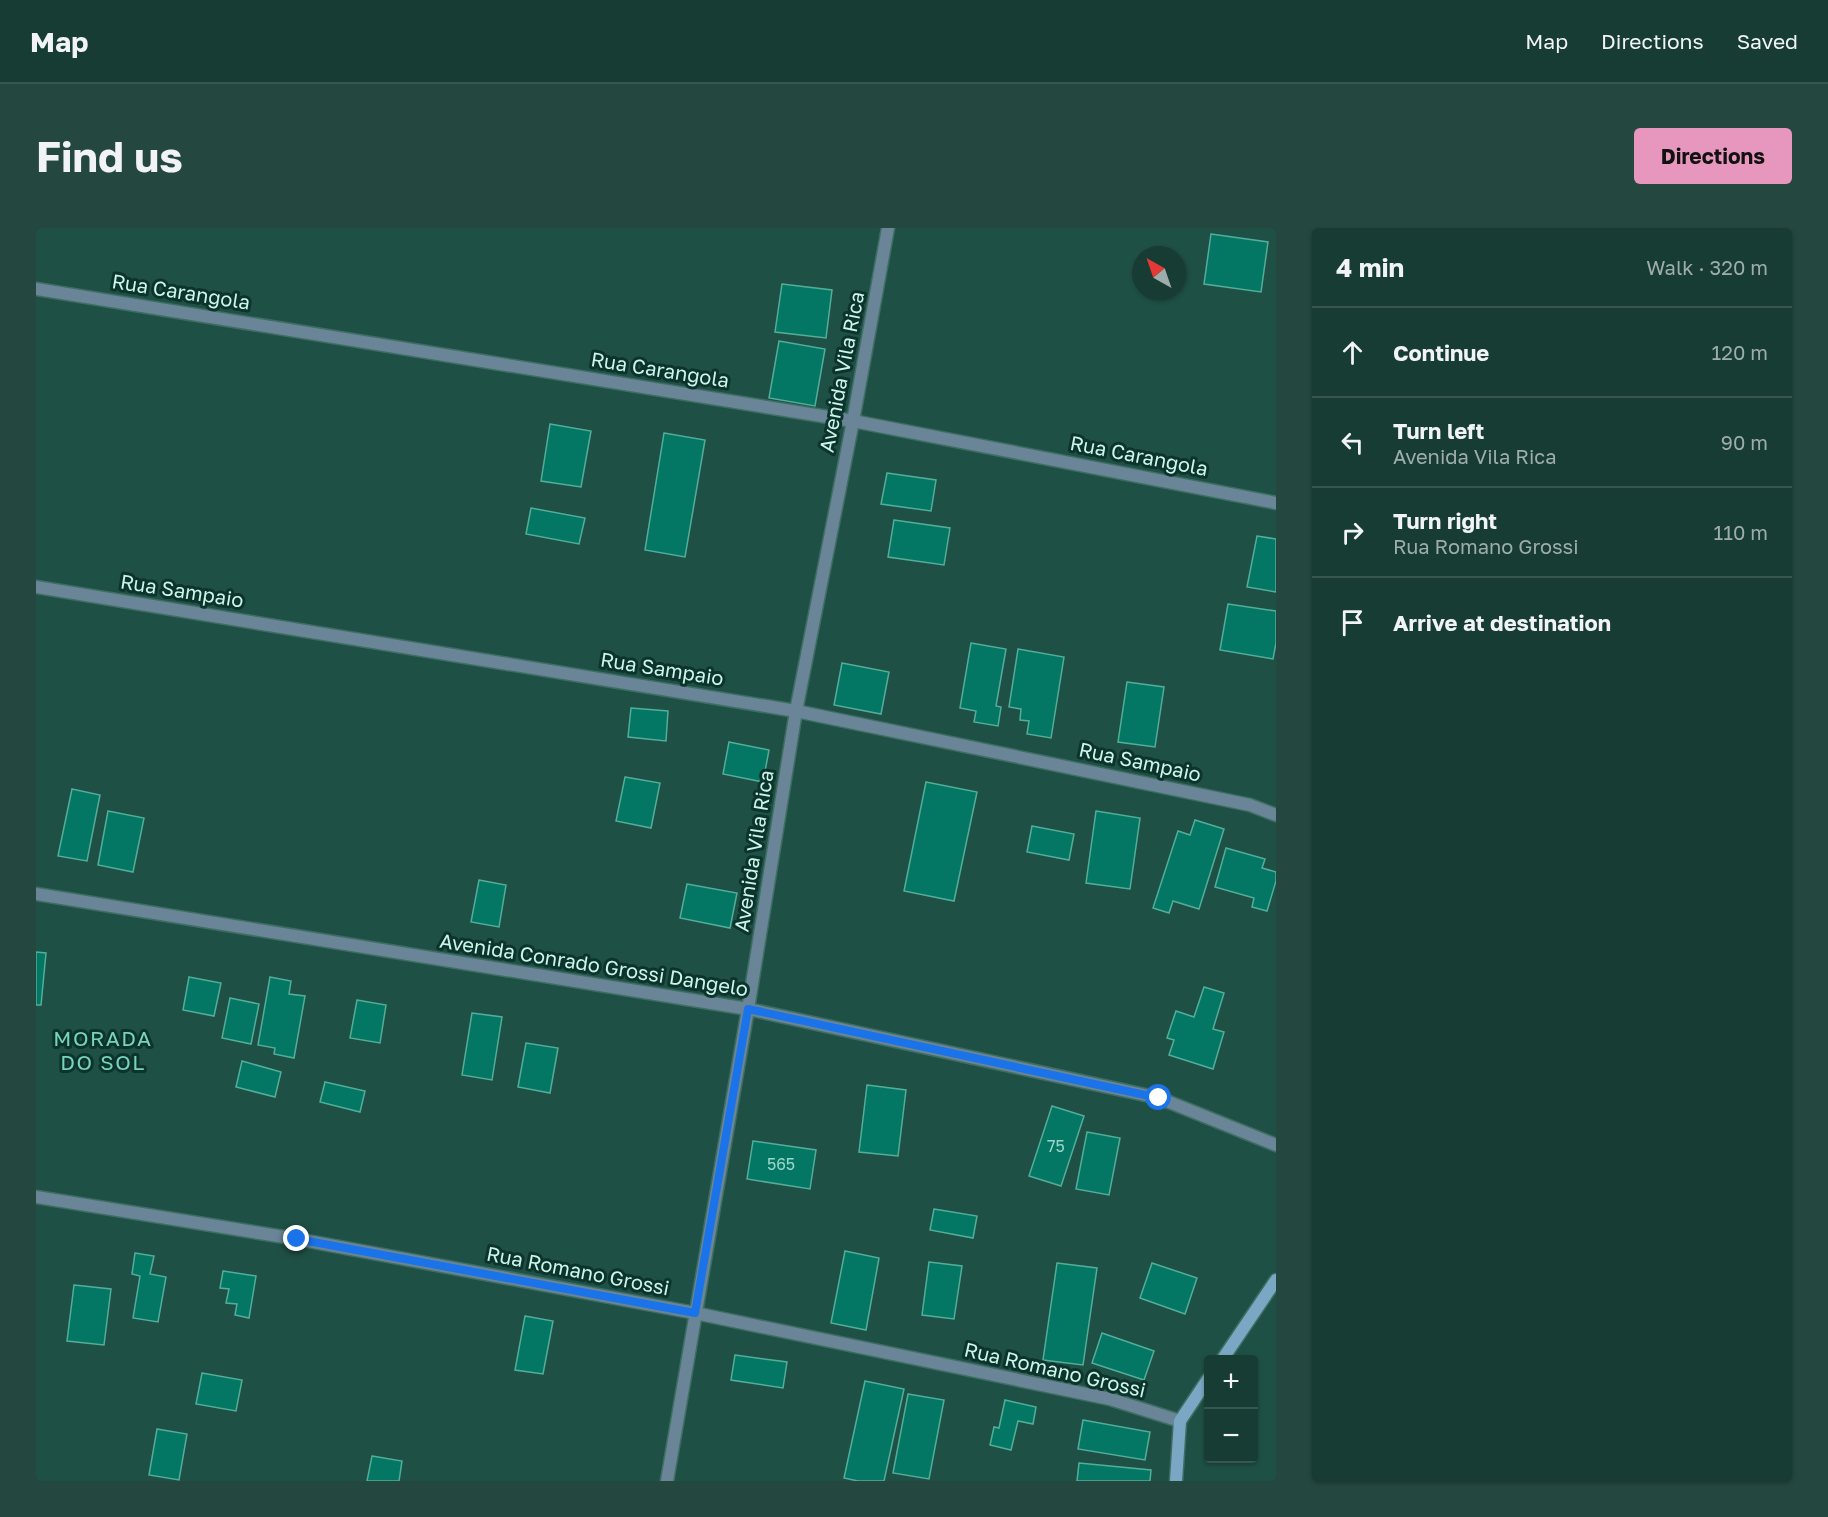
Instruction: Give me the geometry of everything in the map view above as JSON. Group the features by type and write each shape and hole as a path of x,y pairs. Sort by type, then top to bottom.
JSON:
{"street":[{"name":"Avenida Vila Rica","path":"667,1481 748,1009 796,711 888,228"},
{"name":"Rua Carangola","path":"36,289 853,421 1276,503"},
{"name":"Rua Sampaio","path":"36,587 796,711 1250,805 1276,815"},
{"name":"Avenida Conrado Grossi Dangelo","path":"36,894 748,1009 1159,1098 1276,1145"},
{"name":"Rua Romano Grossi","path":"36,1197 297,1239 695,1313 1110,1399 1180,1421"},
{"path":"1225,1355 1276,1280"},
{"path":"1176,1481 1180,1421 1204,1386"}],"building":[{"path":"1211,234 1268,242 1261,292 1204,284"},
{"path":"782,284 832,290 826,338 775,332"},
{"path":"779,341 825,349 815,406 769,398"},
{"path":"550,424 591,431 581,487 541,481"},
{"path":"664,433 705,440 685,557 645,550"},
{"path":"887,473 936,480 931,511 881,504"},
{"path":"531,508 585,518 579,544 526,534"},
{"path":"894,520 950,528 944,565 888,557"},
{"path":"1257,536 1276,539 1276,592 1247,587"},
{"path":"1228,604 1276,611 1276,643 1273,659 1220,650"},
{"path":"971,643 1006,649 996,706 1001,707 998,726 974,722 976,711 960,708"},
{"path":"1018,649 1064,657 1051,738 1027,734 1029,721 1020,720 1021,709 1009,707"},
{"path":"842,663 889,672 881,714 834,705"},
{"path":"1127,682 1164,687 1155,747 1118,742"},
{"path":"631,708 668,711 666,741 628,737"},
{"path":"729,742 769,750 763,782 723,774"},
{"path":"625,777 660,783 651,828 616,821"},
{"path":"926,782 977,792 954,901 904,891"},
{"path":"72,789 100,795 87,861 58,856"},
{"path":"108,811 144,818 133,872 98,865"},
{"path":"1096,811 1140,818 1130,889 1086,883"},
{"path":"1195,820 1224,829 1199,909 1173,901 1169,913 1153,908 1178,831 1190,835"},
{"path":"1032,826 1074,834 1069,860 1027,852"},
{"path":"1226,848 1265,859 1262,868 1276,872 1276,881 1267,911 1252,907 1254,898 1215,887"},
{"path":"479,880 506,885 499,927 471,922"},
{"path":"687,884 737,893 730,928 680,918"},
{"path":"36,952 46,953 41,1005 36,1005"},
{"path":"189,977 221,983 214,1016 183,1010"},
{"path":"270,977 291,981 289,994 305,996 294,1058 274,1054 275,1048 258,1045"},
{"path":"1204,987 1224,993 1213,1029 1224,1032 1213,1069 1169,1055 1174,1040 1167,1038 1176,1011 1194,1017"},
{"path":"230,998 259,1004 251,1044 222,1038"},
{"path":"357,1000 386,1005 380,1043 350,1038"},
{"path":"472,1013 502,1017 492,1080 462,1075"},
{"path":"526,1043 558,1048 550,1093 518,1087"},
{"path":"242,1061 281,1072 275,1097 236,1087"},
{"path":"325,1082 365,1091 360,1112 320,1102"},
{"path":"867,1085 906,1090 898,1156 859,1152"},
{"path":"1052,1106 1084,1116 1061,1186 1029,1176"},
{"path":"1087,1132 1120,1138 1109,1195 1076,1189"},
{"path":"753,1141 816,1150 810,1189 747,1179"},
{"path":"934,1209 977,1216 973,1238 930,1230"},
{"path":"845,1251 879,1258 866,1330 831,1323"},
{"path":"135,1253 154,1256 150,1274 166,1277 158,1322 133,1318 140,1276 132,1274"},
{"path":"929,1262 962,1266 954,1319 922,1315"},
{"path":"1057,1263 1097,1268 1083,1365 1043,1360"},
{"path":"1152,1263 1197,1278 1185,1314 1140,1298"},
{"path":"223,1271 256,1276 249,1318 235,1315 237,1304 226,1303 229,1289 220,1288"},
{"path":"74,1285 111,1289 104,1345 67,1341"},
{"path":"525,1316 553,1321 543,1374 515,1370"},
{"path":"1102,1333 1154,1351 1144,1380 1092,1363"},
{"path":"735,1355 787,1362 783,1388 731,1380"},
{"path":"202,1373 242,1380 236,1411 196,1404"},
{"path":"865,1381 904,1389 884,1481 858,1481 844,1478"},
{"path":"908,1394 944,1400 929,1479 893,1473"},
{"path":"1005,1400 1036,1407 1033,1424 1018,1421 1011,1450 990,1445 994,1427 999,1428"},
{"path":"1083,1420 1150,1432 1145,1460 1078,1449"},
{"path":"157,1429 187,1434 179,1480 149,1475"},
{"path":"372,1456 402,1461 399,1481 367,1481"},
{"path":"1079,1463 1151,1470 1150,1481 1077,1481"}],"district":[{"name":"MORADA DO SOL","path":"103,1051"}],"route":[{"path":"297,1239 695,1313 748,1009 1159,1098"}]}
